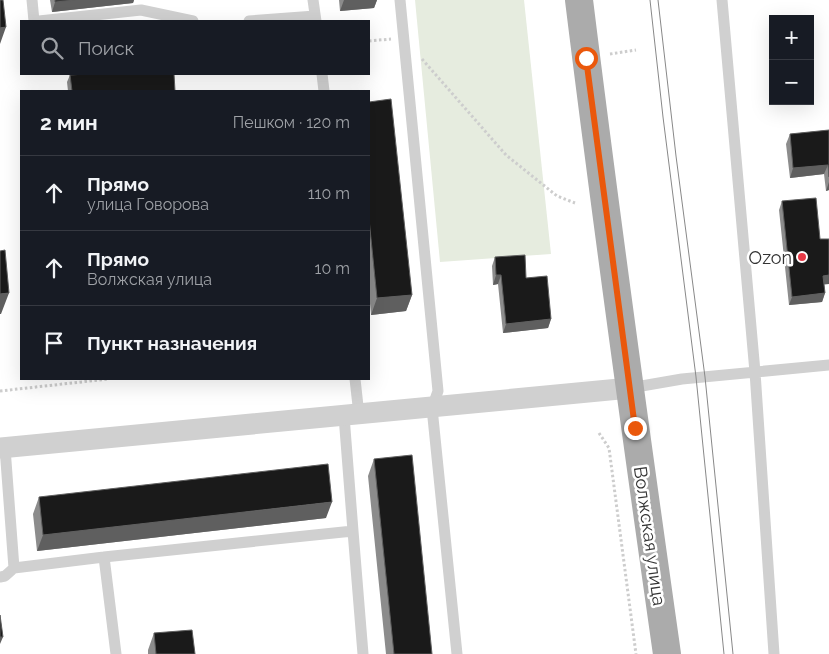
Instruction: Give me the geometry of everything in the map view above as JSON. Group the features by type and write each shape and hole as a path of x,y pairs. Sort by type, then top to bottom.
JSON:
{"main road":[{"name":"Волжская улица","path":"579,0 604,201 668,654"}],"street":[{"path":"3,448 630,388"}],"lane":[{"path":"32,0 34,20"},
{"path":"282,20 315,19 313,0"},
{"path":"400,0 438,392 432,408 457,654"},
{"path":"722,0 755,372 774,654"},
{"path":"48,20 140,10 188,20"},
{"path":"322,75 324,90"},
{"path":"630,388 682,379 829,365"},
{"path":"355,380 352,415 353,531 363,654"},
{"path":"3,448 14,568"},
{"path":"0,577 5,576 14,568 353,531"},
{"path":"104,557 116,654"}],"path":[{"path":"370,41 403,38 506,155 556,196 575,203"},
{"path":"0,391 99,380"},
{"path":"599,433 609,448 636,654"}],"shaded area":[{"path":"415,0 524,0 551,254 440,262"}],"building":[{"path":"0,0 3,0 6,27 0,28"},
{"path":"55,0 76,0 55,2"},
{"path":"70,75 174,75 175,90 72,90"},
{"path":"391,99 412,295 377,298 370,229 370,102"},
{"path":"829,130 829,177 828,165 793,168 790,134"},
{"path":"816,198 820,239 829,239 829,275 823,276 825,293 792,297 782,201"},
{"path":"5,250 9,293 0,294 0,251"},
{"path":"525,255 526,278 547,276 551,319 506,324 501,275 496,275 495,257"},
{"path":"412,455 432,654 394,654 374,459"},
{"path":"328,464 332,502 43,535 39,497"},
{"path":"0,615 3,637 0,637"},
{"path":"192,630 195,654 156,654 154,633"}],"tram line":[{"path":"650,0 696,377 724,654"},
{"path":"658,0 705,377 733,654"}],"place":[{"name":"Ozon","path":"802,257"}],"route":[{"path":"586,58 635,428"}]}
